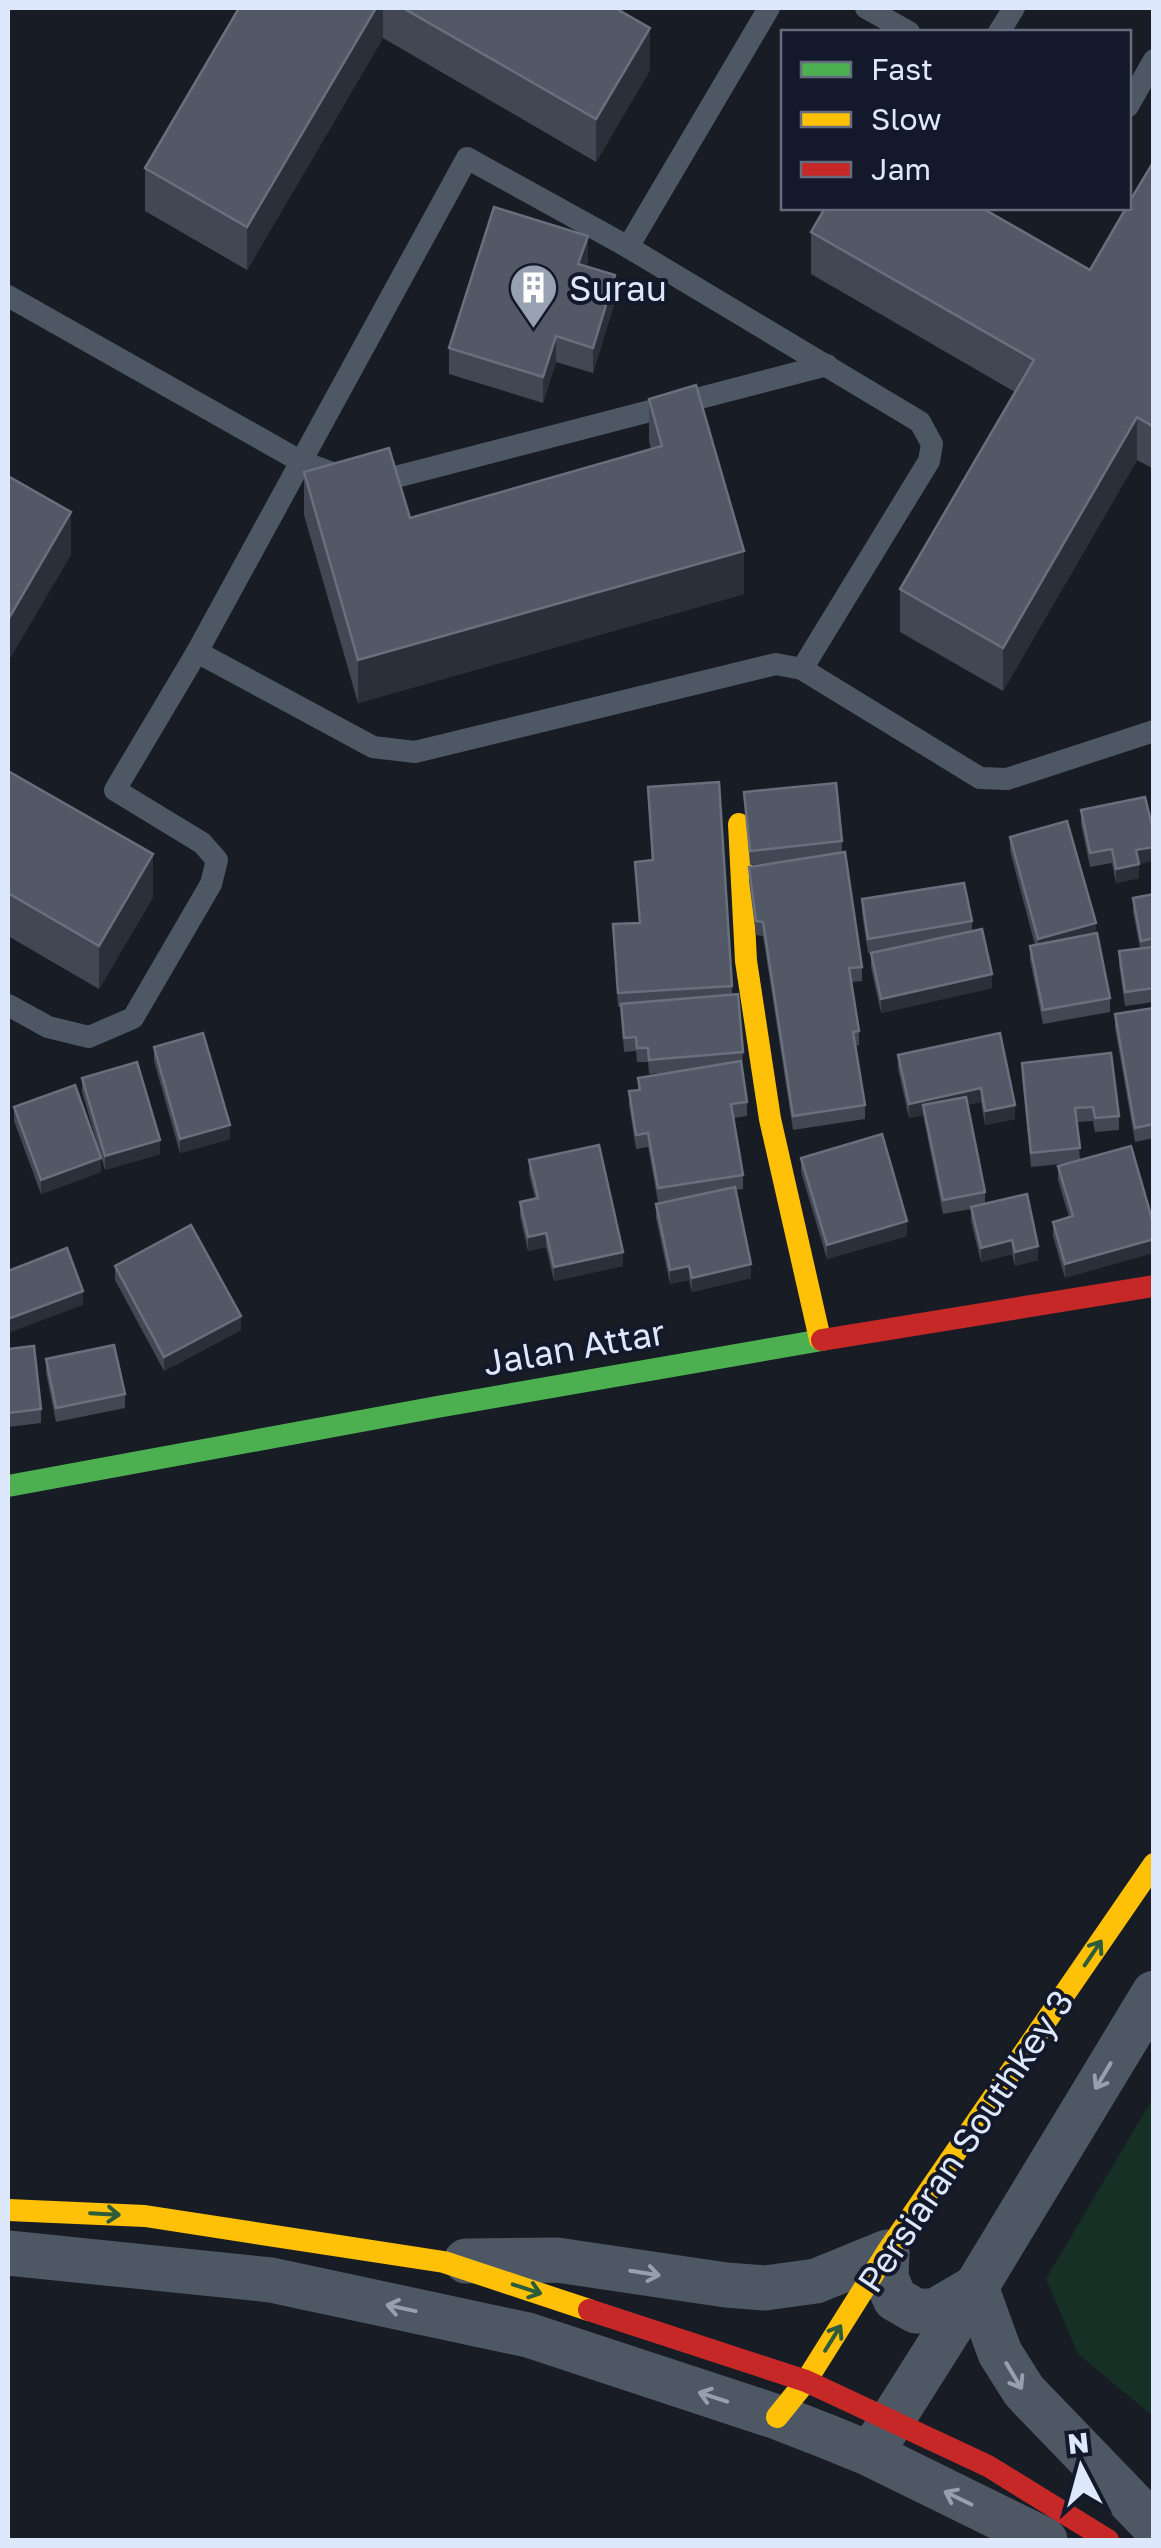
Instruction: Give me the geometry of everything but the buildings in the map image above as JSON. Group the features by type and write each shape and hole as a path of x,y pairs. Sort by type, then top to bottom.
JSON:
{"street":[{"path":"739,824 746,961 767,1102 820,1340"},
{"name":"Jalan Attar","path":"8,1486 329,1425 1154,1286"},
{"name":"Persiaran Southkey 3","path":"776,2418 806,2381 887,2252 1154,1864"},
{"path":"881,2437 1154,1993"},
{"path":"8,2210 145,2216 444,2262 806,2381 881,2437 1045,2540"},
{"path":"444,2262 557,2260 765,2288 816,2280 887,2252 886,2278 895,2299 916,2311 934,2312 976,2287"},
{"path":"8,2253 271,2280 528,2336 776,2418 881,2437 988,2466 1108,2540"},
{"path":"976,2287 1000,2352 1024,2392 1154,2526"}],"lane":[{"path":"628,247 768,8"},
{"path":"866,8 905,30"},
{"path":"1000,30 1014,8"},
{"path":"1131,101 1154,60"},
{"path":"8,1005 48,1027 89,1037 133,1018 210,884 217,860 202,843 115,790 197,652 466,158 628,247 920,422 932,444 930,461 802,670"},
{"path":"8,296 300,462 365,484 827,365"},
{"path":"197,652 373,747 415,752 776,664 802,670 980,778 1007,779 1154,731"}],"green space":[{"path":"1153,2098 1153,2416 1078,2354 1046,2279"}],"traffic: fast":[{"path":"8,1486 822,1340"}],"traffic: slow":[{"path":"739,824 746,961 770,1119 820,1339"},
{"path":"777,2417 806,2381 887,2252 1154,1864"},
{"path":"8,2210 145,2216 444,2262 589,2310"}],"traffic: jam":[{"path":"822,1340 1154,1286"},
{"path":"589,2310 806,2381 988,2466 1108,2540"}],"place":[{"name":"Surau","path":"534,330"}]}
